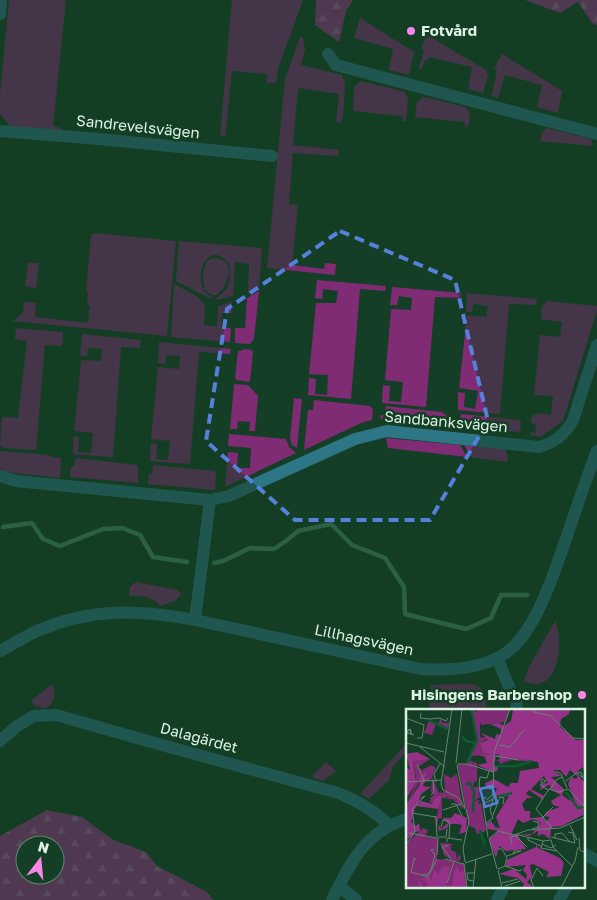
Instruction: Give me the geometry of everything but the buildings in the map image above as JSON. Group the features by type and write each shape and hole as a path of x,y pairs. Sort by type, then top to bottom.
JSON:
{"street":[{"path":"0,14 1,0"},
{"path":"328,54 336,65 597,134"},
{"name":"Sandrevelsvägen","path":"0,131 272,156"},
{"name":"Sandbanksvägen","path":"210,500 229,496 354,439 387,431 539,447 548,445 569,429 597,345"},
{"name":"Lillhagsvägen","path":"0,651 37,631 65,621 104,612 160,614 195,620 421,669 444,671 479,665 497,658 512,648 520,640 542,603 597,451"},
{"path":"0,476 16,481 210,500 195,620"},
{"path":"497,658 511,691 517,699 516,709"},
{"name":"Dalagärdet","path":"0,741 17,726 34,716 56,715 338,793 354,799 375,812 389,825"},
{"path":"332,900 365,844 389,825 406,819"},
{"path":"584,856 585,854 597,861"},
{"path":"339,886 356,900"},
{"path":"496,900 503,888"},
{"path":"559,900 566,888"}],"highlighted area":[{"path":"340,231 455,280 488,421 430,520 295,520 206,441 227,309"}],"shaded area":[{"path":"9,0 66,0 53,126 61,128 61,132 10,126 0,114"},
{"path":"232,0 303,0 278,69 276,83 267,83 267,74 232,71 225,137 220,136"},
{"path":"360,18 414,52 409,75 389,70 393,49 354,38"},
{"path":"427,35 486,70 488,75 483,93 468,89 472,67 429,57 428,60 425,60 422,69 419,68 424,51 421,48"},
{"path":"300,37 303,38 305,50 301,65 342,75 345,84 343,118 340,123 336,122 339,94 298,88 293,145 339,150 338,156 293,153 289,204 298,205 292,265 324,269 325,263 336,264 335,275 267,268 285,79"},
{"path":"502,54 562,91 558,113 537,107 542,85 505,75 498,98 492,96 497,70 494,68"},
{"path":"361,81 405,92 408,99 406,121 403,121 402,116 353,111 354,87"},
{"path":"424,97 466,107 470,117 467,127 465,128 465,122 415,117 417,102"},
{"path":"547,128 591,139 593,146 540,141 542,133"},
{"path":"94,233 176,241 167,336 13,321 23,312 24,302 36,303 35,317 88,323 90,306 87,305 88,292 86,292 91,235"},
{"path":"179,241 262,248 259,287 248,294 249,264 235,262 233,296 215,299 224,292 229,284 230,269 229,263 220,256 213,255 202,266 201,275 201,284 205,292 212,297 211,299 176,281"},
{"path":"214,258 221,259 226,263 229,273 225,285 217,295 212,295 204,289 203,273 207,261"},
{"path":"28,263 39,263 36,288 25,286"},
{"path":"317,280 386,286 385,291 360,289 351,399 308,395 309,378 316,379 315,394 327,395 328,375 309,374 316,303 336,303 338,291 323,289 322,299 315,298"},
{"path":"174,284 198,297 205,306 204,325 217,327 218,307 232,301 231,313 222,313 221,327 231,328 230,342 171,337"},
{"path":"392,287 462,293 461,298 435,297 426,407 382,403 383,385 390,386 389,401 401,402 403,382 385,380 391,310 411,310 412,298 399,296 397,305 390,305"},
{"path":"259,291 254,339 250,344 235,343 235,328 245,328 247,298"},
{"path":"467,293 537,299 536,305 509,304 500,414 458,410 458,392 465,393 464,407 475,409 478,391 459,388 467,315 486,317 488,306 474,304 472,312 466,312"},
{"path":"546,301 597,306 597,310 563,421 540,437 531,435 530,432 535,433 536,424 531,423 532,416 539,413 551,415 553,396 534,395 540,335 560,337 562,322 541,319 542,305 545,305"},
{"path":"16,328 63,332 62,346 45,345 36,450 3,448 0,445 2,417 18,418 27,341 15,339"},
{"path":"82,334 141,340 140,348 121,347 113,457 73,454 74,436 79,437 78,452 91,453 93,433 74,431 81,362 82,360 101,361 102,349 88,348 87,356 80,356"},
{"path":"159,342 231,349 230,354 199,352 190,464 150,461 151,443 157,444 156,459 168,460 170,441 151,439 158,367 179,369 180,356 166,355 165,364 158,363"},
{"path":"244,349 252,350 253,352 250,382 236,380 235,378 238,351"},
{"path":"234,384 248,385 258,396 255,431 249,431 250,422 238,421 237,429 230,429"},
{"path":"294,398 302,399 297,448 292,445 290,439"},
{"path":"314,400 370,406 373,409 372,420 361,423 304,450 308,410 313,410"},
{"path":"386,406 442,412 447,416 447,425 380,419 381,415 384,415"},
{"path":"461,414 519,420 521,422 520,432 456,427 456,423 460,423"},
{"path":"229,434 286,439 289,447 296,453 225,487 228,452 238,453 237,468 250,468 251,448 228,446"},
{"path":"386,438 460,445 467,457 388,448"},
{"path":"464,445 505,449 508,456 507,462 471,457"},
{"path":"0,451 49,455 61,458 60,478 6,472 0,469"},
{"path":"76,458 137,465 138,483 70,477 71,466 74,466"},
{"path":"153,465 214,471 216,473 215,490 148,484 149,474 152,474"},
{"path":"136,582 177,590 181,594 175,601 160,606 150,598 129,596 130,587"},
{"path":"555,621 559,641 556,665 552,675 545,681 536,684 524,681 528,669"},
{"path":"52,684 55,695 51,704 45,708 35,706 31,701"},
{"path":"431,685 476,685 484,692 487,709 429,709"},
{"path":"406,744 406,752 393,766 389,780 369,799 360,794"},
{"path":"326,762 336,771 323,781 313,778 313,775"}],"green space":[{"path":"316,0 353,0 346,11 339,42 315,25"},
{"path":"525,0 597,0 597,25 593,24 578,2 560,13"},
{"path":"47,810 82,817 113,840 146,852 157,866 207,892 213,900 0,900 0,836"}],"waterway":[{"path":"3,527 32,523 43,539 60,546 103,529 122,528 140,535 153,557 187,562"},
{"path":"214,563 223,561 250,548 274,549 298,531 331,524 352,545 385,558 404,587 405,614 466,629 491,618 501,595 527,595"}],"place":[{"name":"Fotvård","path":"411,31"},
{"name":"Hisingens Barbershop","path":"582,695"}]}
